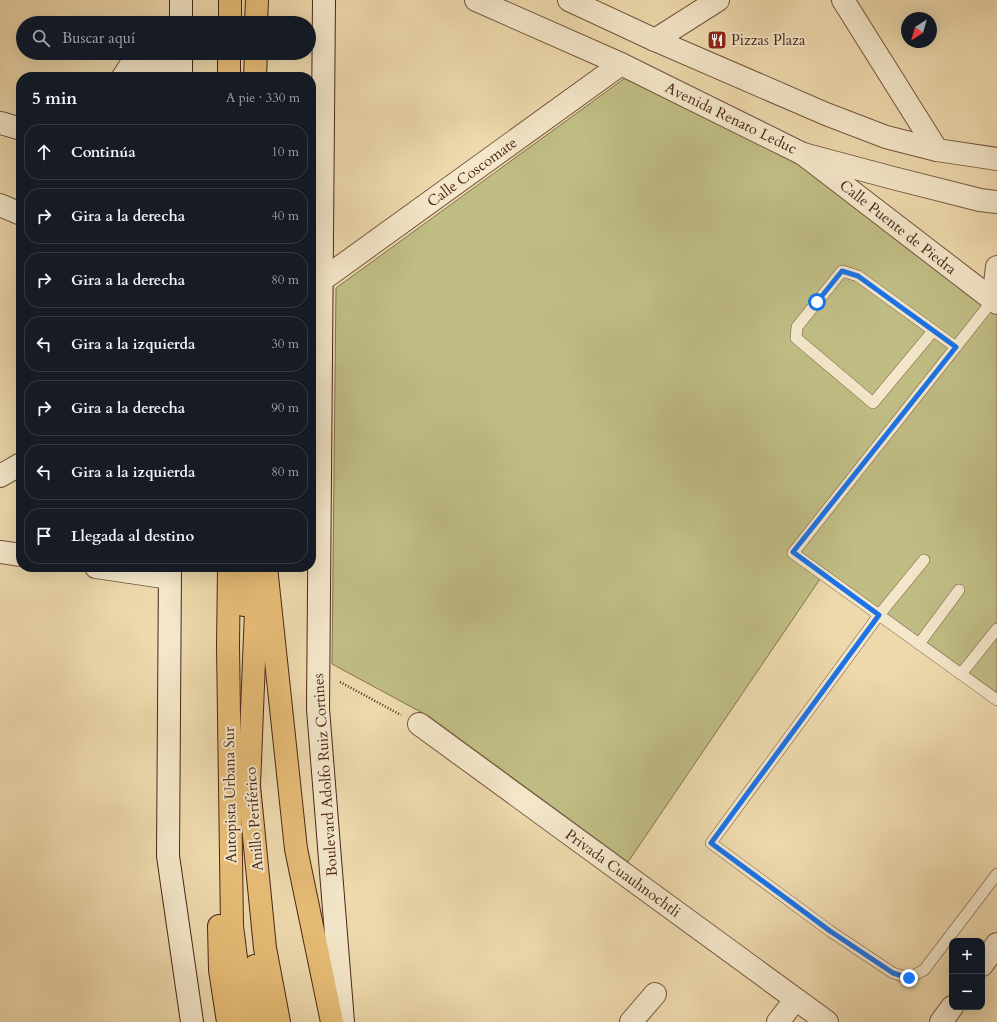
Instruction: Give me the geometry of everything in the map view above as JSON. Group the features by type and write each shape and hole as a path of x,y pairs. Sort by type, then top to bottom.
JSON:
{"highway":[{"path":"230,0 230,16"},
{"path":"237,0 237,16"},
{"path":"256,16 257,0"},
{"path":"268,0 268,16"},
{"path":"229,60 229,72"},
{"path":"236,72 237,60"},
{"path":"255,72 256,60"},
{"path":"267,60 267,72"},
{"path":"222,572 218,763 220,970 227,1022"},
{"name":"Autopista Urbana Sur","path":"229,572 228,646 232,926 244,1022"},
{"name":"Autopista Urbana Sur","path":"245,572 243,654 246,804 251,929 261,1022"},
{"name":"Anillo Periférico","path":"257,572 249,786 265,948 279,1022"},
{"path":"267,572 296,850 332,1022"}],"street":[{"path":"181,0 181,16"},
{"name":"Boulevard Adolfo Ruiz Cortines","path":"324,0 318,709 343,1022"},
{"name":"Avenida Renato Leduc","path":"476,0 621,64 804,154 980,200 997,202"},
{"path":"569,0 655,40 839,119 886,137 937,150 997,159"},
{"path":"655,40 718,0"},
{"path":"843,0 937,150"},
{"path":"126,72 132,63 153,61 181,64"},
{"name":"Calle Coscomate","path":"322,280 621,64"},
{"name":"Calle Puente de Piedra","path":"804,154 995,302"},
{"path":"0,205 16,212"},
{"path":"995,302 997,267"},
{"path":"0,476 16,467"},
{"path":"0,552 16,555"},
{"path":"158,572 170,573 168,856 192,1022"},
{"name":"Privada Cuauhnochtli","path":"419,724 827,1022"},
{"path":"985,961 997,944"},
{"path":"631,1022 655,994"},
{"path":"778,1022 795,1000"},
{"path":"941,1022 949,1010"}],"lane":[{"path":"933,331 873,403 796,338 797,327 842,271 858,276 956,347"},
{"path":"995,302 956,347 793,552 997,700"},
{"path":"924,560 879,615 711,843 830,931 893,973 909,978 924,970 997,874"},
{"path":"919,644 959,590"},
{"path":"961,674 997,629"}],"path":[{"path":"318,670 419,724"}],"shaded area":[{"path":"625,78 801,165 997,313 997,706 820,579 628,862 430,717 332,664 336,288"}],"place":[{"name":"Pizzas Plaza","path":"717,40"}],"route":[{"path":"817,302 842,271 858,276 956,347 793,552 879,615 711,843 830,931 893,973 909,978"}]}
